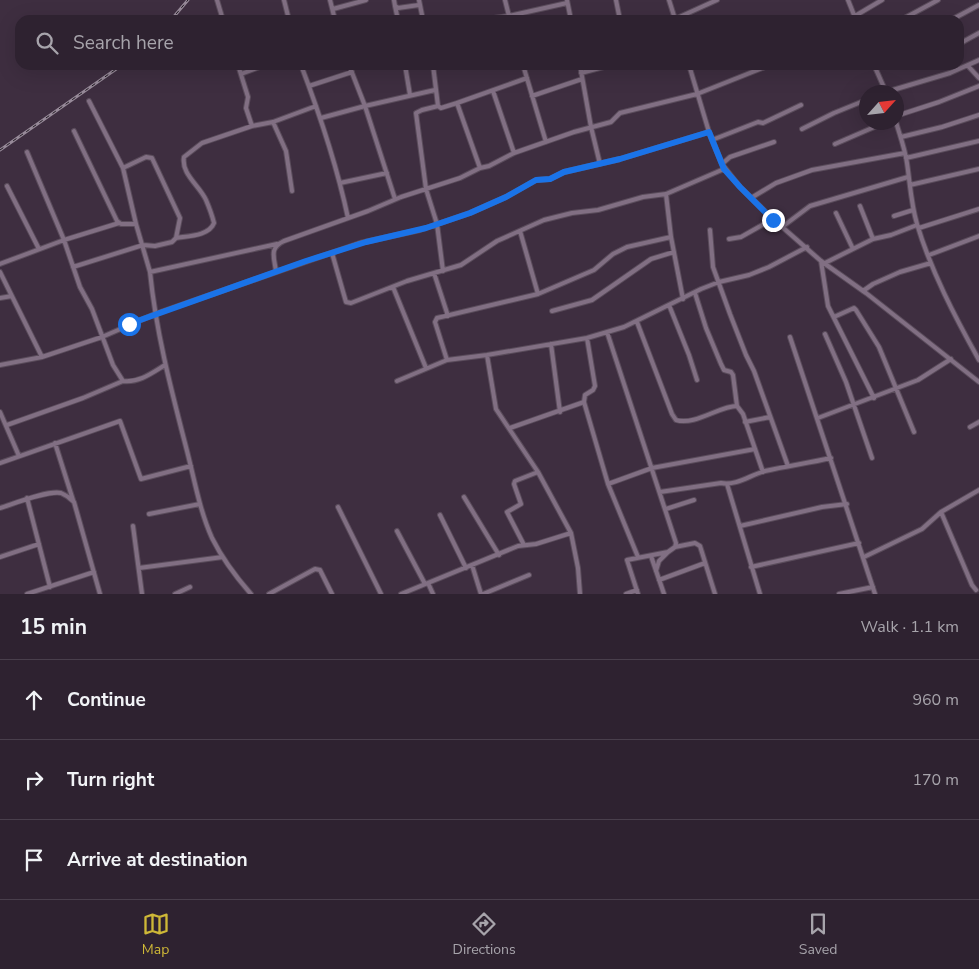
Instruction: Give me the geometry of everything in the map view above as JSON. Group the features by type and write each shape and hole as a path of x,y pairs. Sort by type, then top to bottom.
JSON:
{"street":[{"path":"217,0 222,15"},
{"path":"284,0 288,15"},
{"path":"330,0 334,15"},
{"path":"333,9 366,0"},
{"path":"394,0 397,15"},
{"path":"419,0 422,15"},
{"path":"505,0 508,15"},
{"path":"616,0 619,15"},
{"path":"669,0 674,15"},
{"path":"686,15 717,0"},
{"path":"848,0 855,15"},
{"path":"860,15 882,0"},
{"path":"910,15 938,0"},
{"path":"519,15 567,1 570,15"},
{"path":"396,6 401,8 419,5"},
{"path":"960,15 979,5"},
{"path":"964,41 979,33"},
{"path":"964,68 979,60"},
{"path":"968,66 979,78"},
{"path":"240,70 248,97 246,108 252,126"},
{"path":"241,74 251,70"},
{"path":"303,70 321,118 348,218"},
{"path":"406,70 410,95"},
{"path":"433,70 438,106"},
{"path":"525,70 546,142"},
{"path":"581,70 600,164"},
{"path":"581,73 592,70"},
{"path":"690,70 709,132 724,169 773,220 823,262 979,382"},
{"path":"150,272 277,244 395,199 460,178 514,153 591,127 612,122 620,113 697,94 757,70"},
{"path":"876,70 883,85"},
{"path":"904,87 958,70"},
{"path":"309,86 352,72 395,199"},
{"path":"442,271 437,224 426,189 416,113 438,106 441,108 457,103 527,78"},
{"path":"532,96 582,80"},
{"path":"904,113 979,86"},
{"path":"321,118 435,90"},
{"path":"493,91 514,153"},
{"path":"89,102 123,168 150,272 155,314 165,365 200,504 213,539 223,557 251,594"},
{"path":"457,103 480,168"},
{"path":"802,129 859,103"},
{"path":"712,140 758,122 763,123 801,105"},
{"path":"73,267 142,245 155,246 172,242 176,238 204,233 212,228 214,223 205,198 183,164 184,157 202,143 252,126 274,122 316,106"},
{"path":"901,137 942,127 979,115"},
{"path":"274,122 286,150 292,191"},
{"path":"835,144 867,130"},
{"path":"899,130 906,158 913,210 918,227 931,263 979,360"},
{"path":"74,131 119,223"},
{"path":"0,365 42,357 102,337 155,314 332,252 420,230 477,211 536,180 550,179 564,172 652,150 709,132"},
{"path":"906,158 979,141"},
{"path":"722,164 730,158 774,142"},
{"path":"27,152 64,240 80,287 92,308 113,365 123,381"},
{"path":"751,198 776,183 812,170 905,153"},
{"path":"123,168 146,157 152,158 180,218 176,238"},
{"path":"332,252 346,302 349,303 407,280 460,265 497,241 544,220 666,194 724,169"},
{"path":"910,185 979,169"},
{"path":"340,183 387,173"},
{"path":"782,227 810,206 908,177"},
{"path":"7,186 39,250"},
{"path":"666,194 671,237 683,299"},
{"path":"860,206 873,239"},
{"path":"823,262 873,239 979,209"},
{"path":"894,216 913,210"},
{"path":"836,213 853,249"},
{"path":"729,239 741,237 773,220"},
{"path":"0,264 64,240 119,223 136,224"},
{"path":"710,230 713,266 742,347 754,371 788,466"},
{"path":"520,231 538,294"},
{"path":"929,255 979,236"},
{"path":"447,360 435,322 437,318 538,294 594,270 613,254 627,247 671,237"},
{"path":"276,271 273,255 277,244"},
{"path":"396,381 447,360 488,356 586,338 607,332 637,322 695,292 719,282 749,275 769,267 806,247"},
{"path":"552,311 592,300 651,259 674,252"},
{"path":"823,262 827,301 874,398"},
{"path":"863,291 873,284 900,272 931,263"},
{"path":"0,272 42,357"},
{"path":"434,273 448,316"},
{"path":"393,287 426,368"},
{"path":"695,292 706,328 721,364 724,370 731,372 733,375 737,406 745,422 763,472"},
{"path":"0,298 12,296"},
{"path":"669,305 697,380"},
{"path":"834,317 854,308 856,310 879,347 914,432"},
{"path":"637,322 676,420 682,422 708,416 732,406 737,406"},
{"path":"607,332 666,509 676,543 675,547"},
{"path":"825,334 854,405 872,458"},
{"path":"790,336 875,594"},
{"path":"586,338 594,386 593,390 585,395 584,402 608,484 638,557"},
{"path":"552,344 560,412"},
{"path":"488,356 494,405 538,472 571,533 578,568 580,594"},
{"path":"818,418 918,380 951,359"},
{"path":"7,425 83,398 123,381 130,382 141,379 165,365"},
{"path":"510,428 584,402"},
{"path":"0,412 19,456"},
{"path":"745,422 770,417"},
{"path":"0,463 120,421 141,479 191,466"},
{"path":"970,427 979,422"},
{"path":"55,443 100,594"},
{"path":"608,484 652,468 755,449"},
{"path":"660,492 739,482 763,472 831,458"},
{"path":"524,545 507,512 521,504 514,482 538,472"},
{"path":"727,484 760,594"},
{"path":"864,557 922,529 941,512 979,490"},
{"path":"0,508 27,498 59,492 74,502"},
{"path":"464,497 500,554"},
{"path":"27,498 50,587"},
{"path":"666,509 694,500"},
{"path":"149,514 200,504"},
{"path":"740,526 804,511 846,504"},
{"path":"338,507 381,594"},
{"path":"941,512 972,586 976,590"},
{"path":"440,515 466,568"},
{"path":"133,526 142,594"},
{"path":"397,531 433,594"},
{"path":"401,594 518,546 536,544 571,533"},
{"path":"0,557 39,544"},
{"path":"656,571 659,561 675,547 698,544 715,594"},
{"path":"752,567 859,544"},
{"path":"626,594 638,592 627,561 628,559 668,552"},
{"path":"651,556 664,594"},
{"path":"139,568 223,557"},
{"path":"659,580 705,563"},
{"path":"472,566 482,594 529,575"},
{"path":"269,594 318,569 332,594"},
{"path":"27,594 94,572"},
{"path":"175,594 190,586"},
{"path":"839,594 873,587"},
{"path":"278,589 280,594"}],"railway":[{"path":"175,15 188,0"},
{"path":"0,150 115,70"}],"route":[{"path":"129,324 306,261 366,242 420,230 477,211 536,180 550,179 564,172 620,159 709,132 724,169 773,220"}]}
